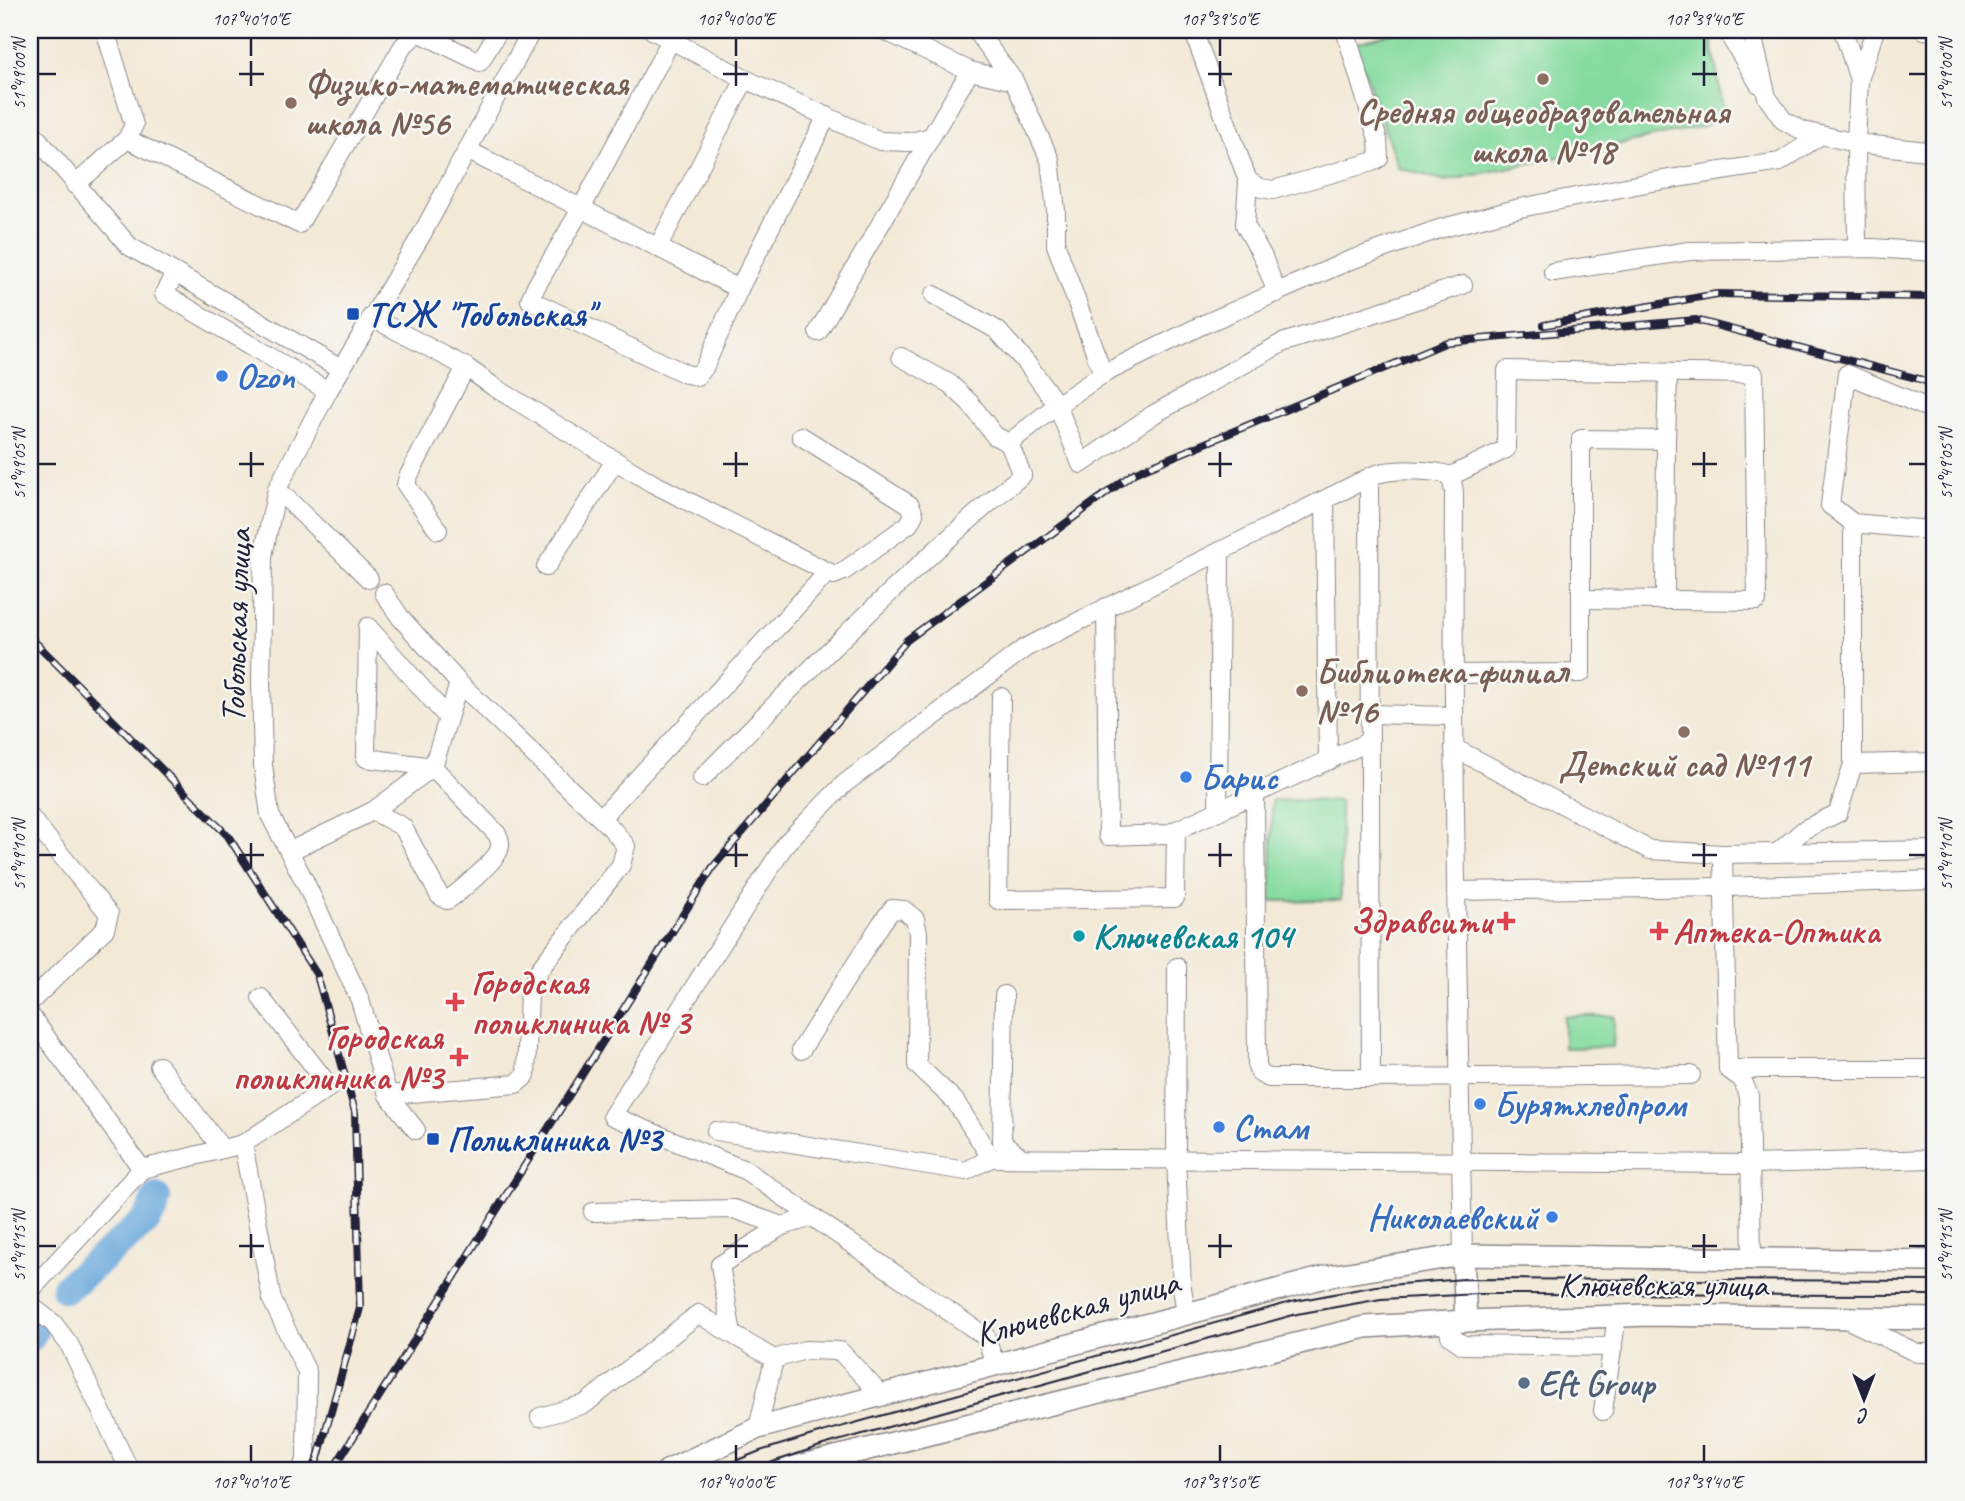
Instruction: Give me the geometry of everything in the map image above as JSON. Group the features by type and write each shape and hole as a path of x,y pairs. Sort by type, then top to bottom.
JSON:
{"main road":[{"name":"Ключевская улица","path":"667,1471 758,1428 1329,1276 1463,1255 1935,1261"},
{"path":"1456,1321 1463,1255"},
{"name":"Ключевская улица","path":"779,1471 1365,1327 1617,1316 1935,1319"}],"street":[{"path":"75,186 127,139 134,125 105,30"},
{"path":"480,62 499,30"},
{"name":"Тобольская улица","path":"416,1130 388,1094 360,1000 290,851 270,816 263,753 261,679 263,556 277,489 328,391 422,234 532,30"},
{"path":"652,30 745,79 880,141 910,142 931,137"},
{"path":"883,30 970,71 1014,81"},
{"path":"976,30 1014,81 1050,160 1056,211 1056,245 1102,374"},
{"path":"1193,30 1248,181 1245,225 1263,257 1277,293"},
{"path":"1248,181 1261,188 1273,190 1379,158 1378,140 1345,30"},
{"path":"1728,30 1731,40 1783,120 1803,131 1856,143 1935,152"},
{"path":"1751,30 1767,97"},
{"path":"1843,30 1860,80"},
{"path":"1857,248 1856,143 1860,80 1875,30"},
{"path":"1924,30 1935,31"},
{"path":"127,139 299,224 403,46 418,31 507,76"},
{"path":"671,40 530,300 686,374 697,376 704,368 739,289 827,116"},
{"path":"818,332 970,71"},
{"path":"658,247 745,79"},
{"path":"30,130 75,186 129,246 341,369"},
{"path":"1009,443 1102,374 1200,326 1348,261 1438,229 1520,208 1651,182 1780,162 1821,135"},
{"path":"467,150 739,289"},
{"path":"1553,272 1689,251 1857,248 1935,252"},
{"path":"174,273 164,294 328,391"},
{"path":"934,295 997,330 1029,366 1057,405 1081,464 1154,414 1282,343 1464,285"},
{"path":"371,317 466,368 615,461 834,575 844,571 909,524 914,513 910,505 801,436"},
{"path":"702,778 831,648 973,516 1022,475 1009,443 995,436 950,384 901,356"},
{"path":"438,530 410,493 408,477 466,368"},
{"path":"995,1364 986,1337 745,1170 612,1116 786,843 844,785 1025,648 1372,476 1382,472 1440,472 1451,476 1506,449 1507,370 1754,374 1757,601 1581,599"},
{"path":"1665,600 1668,374"},
{"path":"1935,411 1847,374 1830,505 1853,523 1929,530 1935,514"},
{"path":"1453,674 1581,673 1580,439 1666,440"},
{"path":"546,567 615,461"},
{"path":"1371,1079 1369,486 1372,476"},
{"path":"1451,476 1454,492 1453,674 1463,1255"},
{"path":"277,489 369,579"},
{"path":"1325,500 1328,761"},
{"path":"1778,852 1805,830 1838,813 1853,764 1853,523"},
{"path":"1218,811 1220,551"},
{"path":"601,818 828,572"},
{"path":"384,593 400,617 459,683 601,818 626,846 621,866 539,970 529,992 526,1075 516,1084 388,1094"},
{"path":"1106,607 1108,836 1168,834 1370,741"},
{"path":"373,811 403,827 439,895 447,900 456,896 499,852 500,841 497,834 433,767 366,758 368,627 448,718"},
{"path":"290,851 373,811 433,767 459,683"},
{"path":"1000,697 998,900 1175,898 1176,830"},
{"path":"1370,714 1454,716"},
{"path":"1454,748 1650,850 1723,854 1935,850"},
{"path":"1853,764 1935,762"},
{"path":"1255,795 1257,1067 1261,1074 1269,1078 1371,1079 1691,1075"},
{"path":"30,817 109,914 105,929 30,1002"},
{"path":"1723,854 1728,1069"},
{"path":"1456,891 1724,887 1935,880"},
{"path":"801,1050 892,909 904,910 915,919 918,933 917,1065 955,1101 992,1158"},
{"path":"1177,967 1176,1159 1182,1288 1186,1312"},
{"path":"1003,995 1002,1142 1022,1158"},
{"path":"32,1284 142,1168 243,1144 330,1087 261,998"},
{"path":"30,1015 142,1168"},
{"path":"159,1066 222,1149"},
{"path":"1728,1069 1935,1069"},
{"path":"1728,1069 1742,1079 1749,1096 1752,1259"},
{"path":"716,1131 966,1171 992,1158 1751,1164 1935,1159"},
{"path":"243,1144 272,1300 307,1372 306,1461 300,1471"},
{"path":"593,1212 734,1209 782,1227"},
{"path":"732,1334 720,1265 782,1227 813,1217"},
{"path":"30,1305 53,1323 69,1344 130,1471"},
{"path":"540,1417 585,1404 698,1314 774,1359 804,1350 840,1351 881,1395"},
{"path":"1603,1411 1617,1316"},
{"path":"1843,1318 1917,1353 1935,1353"},
{"path":"1456,1321 1450,1336 1463,1345 1613,1347"},
{"path":"758,1428 774,1359"}],"green space":[{"name":"Средняя общеобразовательная школа №18","path":"1408,30 1710,30 1724,115 1704,126 1446,181 1398,168 1355,43"},
{"path":"1272,800 1340,801 1341,900 1271,901"},
{"path":"1564,1016 1614,1016 1613,1047 1564,1048"}],"waterway":[{"path":"66,1288 146,1221 156,1198"},
{"path":"30,1337 34,1329"}],"tram line":[{"path":"710,1471 760,1451 822,1432 1291,1302 1376,1286 1464,1279 1935,1281"},
{"path":"747,1471 823,1445 1297,1314 1381,1299 1479,1294 1935,1295"}],"railway":[{"path":"1544,325 1717,294 1935,297"},
{"path":"332,1471 713,867 907,640 1134,473 1447,342 1696,320 1923,380 1935,386"},
{"path":"30,637 228,836 317,975 355,1112 360,1308 312,1471"}],"place":[{"name":"Средняя общеобразовательная школа №18","path":"1543,79"},
{"name":"Физико-математическая школа №56","path":"291,103"},
{"name":"ТСЖ \"Тобольская\"","path":"353,314"},
{"name":"Ozon","path":"222,376"},
{"name":"Библиотека-филиал №16","path":"1302,691"},
{"name":"Детский сад №111","path":"1684,732"},
{"name":"Барис","path":"1186,777"},
{"name":"Здравсити","path":"1506,921"},
{"name":"Аптека-Оптика","path":"1659,931"},
{"name":"Ключевская 104","path":"1079,936"},
{"name":"Городская поликлиника № 3","path":"455,1002"},
{"name":"Городская поликлиника №3","path":"459,1057"},
{"name":"Бурятхлебпром","path":"1480,1104"},
{"name":"Стам","path":"1219,1127"},
{"name":"Поликлиника №3","path":"433,1139"},
{"name":"Николаевский","path":"1552,1217"},
{"name":"Eft Group","path":"1524,1383"}]}
